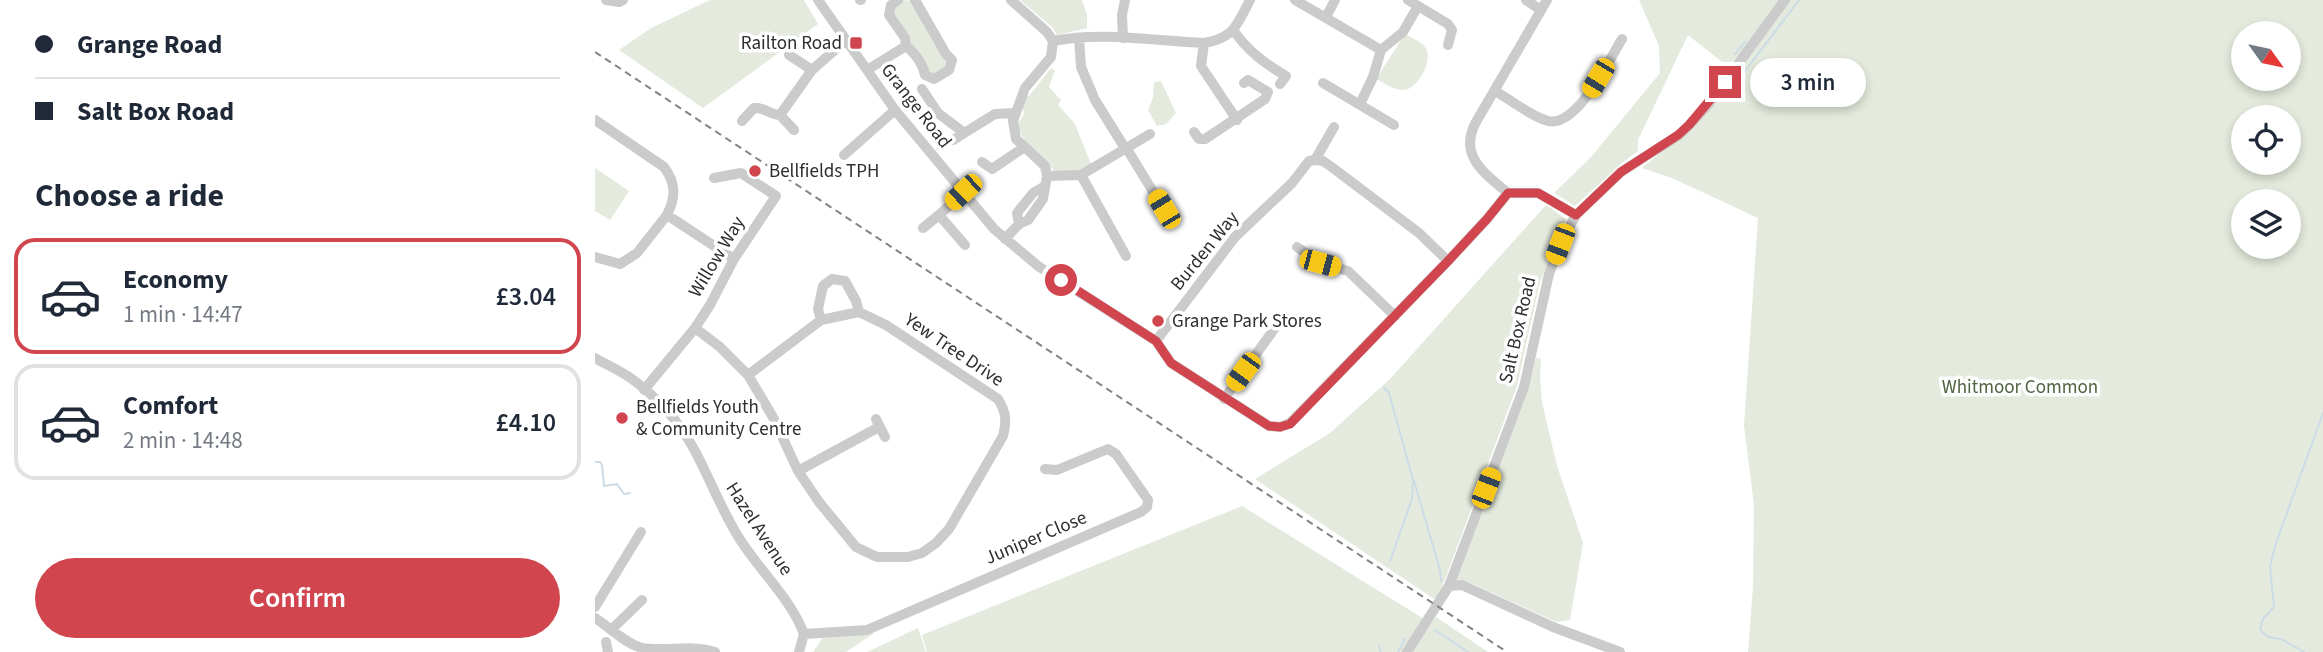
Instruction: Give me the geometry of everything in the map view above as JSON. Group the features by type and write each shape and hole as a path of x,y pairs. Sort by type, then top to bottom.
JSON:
{"street":[{"path":"606,0 623,0"},
{"name":"Grange Road","path":"818,0 895,110 1005,239 1038,266 1156,341 1171,363 1269,426 1290,424 1448,261 1508,193"},
{"path":"898,0 891,5 889,15 925,75 935,79 949,70 952,60 915,0"},
{"path":"1011,0 1047,32 1053,41 1051,57 1025,88 1014,113 1013,129 1023,148 1045,166 1046,181"},
{"path":"1123,38 1122,15 1125,0"},
{"path":"1053,41 1123,38 1204,43 1234,32 1250,0"},
{"path":"1294,0 1381,50"},
{"path":"1326,17 1335,0"},
{"path":"1526,0 1541,10"},
{"path":"1548,0 1472,129 1469,149 1483,170 1508,193 1538,193 1576,215"},
{"name":"Salt Box Road","path":"1407,652 1449,586 1524,387 1549,274 1560,244 1576,215 1621,172 1689,125 1708,105 1785,0"},
{"path":"1360,104 1373,77 1381,50 1403,32 1413,3 1448,24 1452,30 1448,45"},
{"path":"1234,32 1246,49 1286,76 1280,84"},
{"path":"1079,38 1081,67 1095,100 1166,213"},
{"path":"1495,91 1542,119 1555,122 1573,112 1586,97 1622,39"},
{"path":"780,115 812,70 845,41"},
{"path":"1204,43 1201,66 1237,120"},
{"path":"867,70 906,46"},
{"path":"789,54 812,70"},
{"path":"1194,132 1199,139 1205,139 1265,99 1268,92 1248,80 1244,83"},
{"path":"1323,83 1394,125"},
{"path":"922,89 938,113 963,132"},
{"path":"742,121 754,108 762,107 773,115 780,115 794,130"},
{"path":"844,155 895,110"},
{"path":"953,140 995,114 1014,113"},
{"path":"595,120 664,167 671,176 675,192 667,215 637,253 620,264 595,257"},
{"name":"Burden Way","path":"1156,341 1235,237 1292,183 1309,162 1315,160 1334,127"},
{"path":"1005,239 1019,224 1017,214 1046,181 1081,175 1150,134"},
{"path":"982,162 992,169 1023,148"},
{"path":"1315,160 1323,161 1333,168 1419,233 1448,261"},
{"name":"Willow Way","path":"644,390 695,328 734,259 776,196 741,173 714,178"},
{"path":"1081,175 1126,256"},
{"path":"923,228 963,192"},
{"path":"667,215 734,259"},
{"path":"939,215 965,245"},
{"path":"1297,247 1320,263 1348,271 1395,316"},
{"path":"748,375 821,320 859,313 845,281 832,279 823,286 818,309 821,320"},
{"name":"Yew Tree Drive","path":"695,328 720,347 748,375 774,419 798,471 819,502 856,547 877,557 908,557 922,553 949,529 1003,436 1007,424 1005,410 998,400 886,325 859,313"},
{"path":"1224,399 1277,325"},
{"name":"Hazel Avenue","path":"595,358 631,378 669,413 696,453 734,530 784,600 804,634"},
{"path":"798,471 880,428"},
{"name":"Juniper Close","path":"804,634 867,630 1141,512 1147,507 1148,500 1117,454 1108,449 1057,470 1045,468"},
{"path":"595,607 641,532"},
{"path":"1449,586 1462,585 1553,627 1621,652"},
{"path":"612,629 642,600"},
{"path":"595,618 639,650 695,648 715,652"},
{"path":"799,652 804,634"}],"green space":[{"path":"710,0 804,0 818,24 703,108 619,50 651,28"},
{"path":"903,0 913,1 949,60 947,69 936,75 927,73 892,15 893,6"},
{"path":"1020,0 1082,0 1087,15 1087,28 1057,35 1053,28"},
{"path":"1639,0 1782,0 1739,56 1727,66 1688,35 1638,140 1638,151 1575,206 1554,193 1591,157 1660,73 1659,46"},
{"name":"Whitmoor Common","path":"1789,0 2323,0 2323,652 1748,652 1753,587 1754,505 1744,426 1758,218 1672,178 1642,168 1688,130"},
{"path":"1405,34 1422,44 1428,57 1425,70 1417,82 1408,89 1400,90 1376,79"},
{"path":"1051,68 1055,70 1049,87 1061,100 1058,105 1075,124 1091,164 1077,172 1055,172 1028,144 1017,125 1024,114 1022,106 1026,96 1029,96"},
{"path":"1161,81 1176,113 1166,124 1157,126 1148,110 1153,97 1154,82"},
{"path":"595,168 629,191 610,220 595,211"},
{"path":"1546,205 1566,219 1540,282 1517,386 1437,601 1255,479 1330,433 1390,379"},
{"path":"1536,358 1541,359 1542,402 1557,466 1583,543 1570,620 1556,622 1473,584 1455,579 1528,391"},
{"path":"1242,506 1424,619 1402,652 927,652 922,635"},
{"path":"1436,617 1488,652 1411,652"},
{"path":"918,628 926,652 867,652"},
{"path":"874,633 846,652 813,652 824,636"}],"waterway":[{"path":"1739,79 1799,0"},
{"path":"1735,54 1745,42"},
{"path":"1384,388 1389,393 1413,480 1412,499 1390,561"},
{"path":"2304,652 2281,639 2268,637 2260,630 2263,619 2274,607 2270,567 2275,546 2323,413"},
{"path":"595,462 602,465 604,486 617,484 624,494 630,493"},
{"path":"1414,481 1441,581"},
{"path":"1435,630 1468,652"},
{"path":"1398,652 1405,639"},
{"path":"1379,646 1381,652"}],"railway":[{"path":"595,52 1507,652"}],"place":[{"name":"Railton Road","path":"856,43"},
{"name":"Bellfields TPH","path":"755,171"},
{"name":"Grange Park Stores","path":"1158,321"},
{"name":"Bellfields Youth & Community Centre","path":"622,418"}],"route":[{"path":"1061,280 1156,341 1171,363 1203,386 1269,426 1280,427 1290,424 1373,339 1487,219 1508,193 1538,193 1576,215 1621,172 1678,135 1708,105 1725,82"}]}
